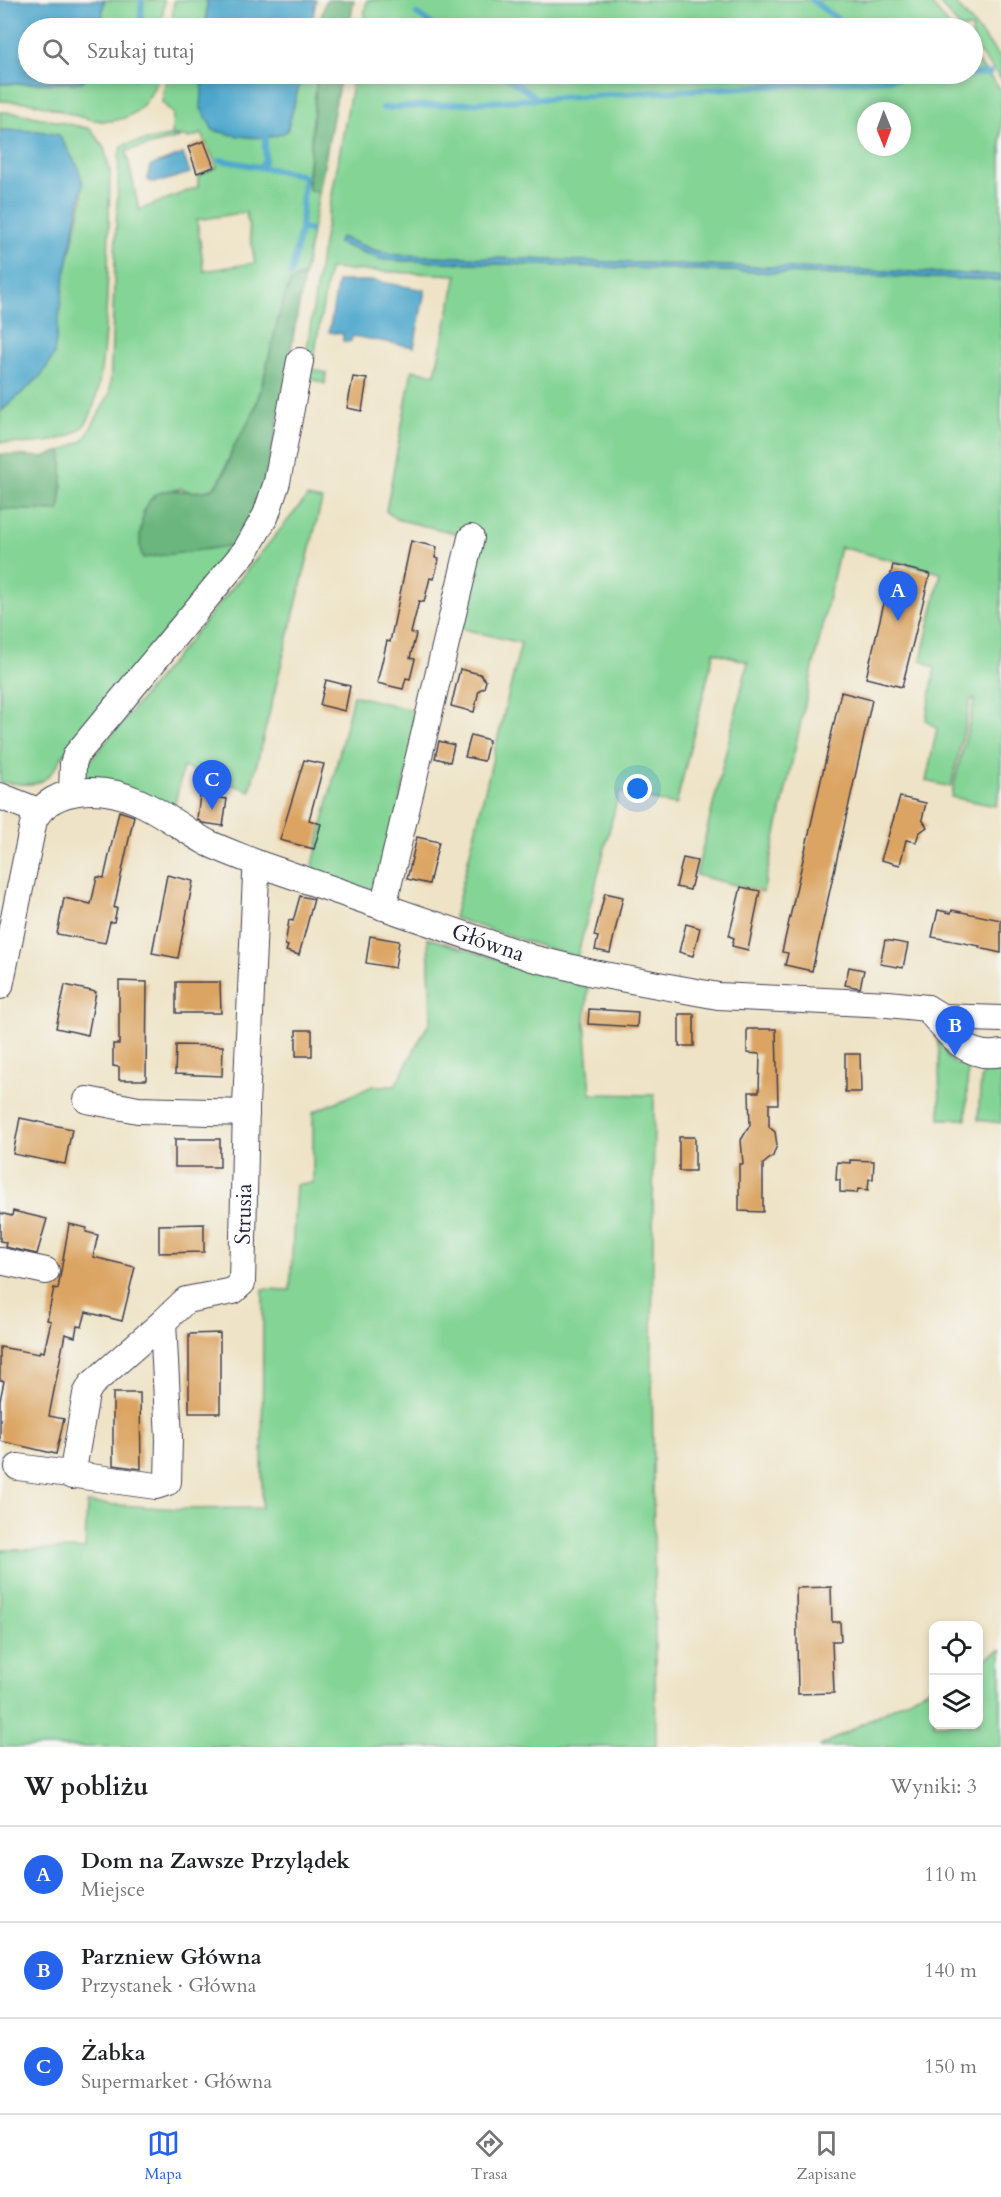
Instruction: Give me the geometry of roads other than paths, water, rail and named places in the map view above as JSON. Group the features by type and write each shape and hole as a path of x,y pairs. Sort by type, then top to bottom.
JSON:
{"street":[{"path":"0,987 31,829 38,811 57,796 72,793 73,764 76,755 246,550 266,515 277,482 300,361"},
{"path":"383,907 471,538"},
{"name":"Główna","path":"72,793 130,799 219,848 260,864 558,965 676,990 718,996 927,1008 942,1002 1001,1005"},
{"path":"0,795 38,811"},
{"name":"Strusia","path":"72,1476 87,1394 91,1385 164,1323 186,1300 232,1291 242,1282 246,1113 256,875 260,864"},
{"path":"927,1008 963,1047 979,1054 1001,1053"},
{"name":"Główna","path":"927,1008 942,1017 1001,1019"},
{"path":"87,1100 138,1110 246,1113"},
{"path":"0,1261 46,1271"},
{"path":"18,1467 156,1486 168,1482 164,1323"}],"water":[{"path":"0,0 104,0 102,18 18,18 18,84 0,84"},
{"path":"207,0 316,0 313,18 206,18"},
{"path":"202,84 299,84 287,131 271,137 240,136 213,130 201,108"},
{"path":"0,130 37,131 59,135 78,167 83,184 64,280 54,355 42,375 0,412"},
{"path":"183,154 190,173 163,181 151,182 147,179 150,166"},
{"path":"340,237 374,250 398,255 1001,275 1001,280 384,260 338,243"},
{"path":"338,281 375,281 425,290 414,347 353,336 350,342 343,341 343,334 329,332"}],"waterway":[{"path":"141,18 142,0"},
{"path":"812,0 836,18"},
{"path":"417,14 423,18"},
{"path":"983,73 990,73"},
{"path":"516,84 538,99"},
{"path":"383,108 799,84"},
{"path":"261,168 265,159 265,136"},
{"path":"220,160 304,177 301,228 291,275"},
{"path":"301,228 310,230"}],"place":[{"name":"Dom na Zawsze Przylądek","path":"898,621"},
{"name":"Żabka","path":"212,810"},
{"name":"Parzniew Główna","path":"955,1056"}]}
